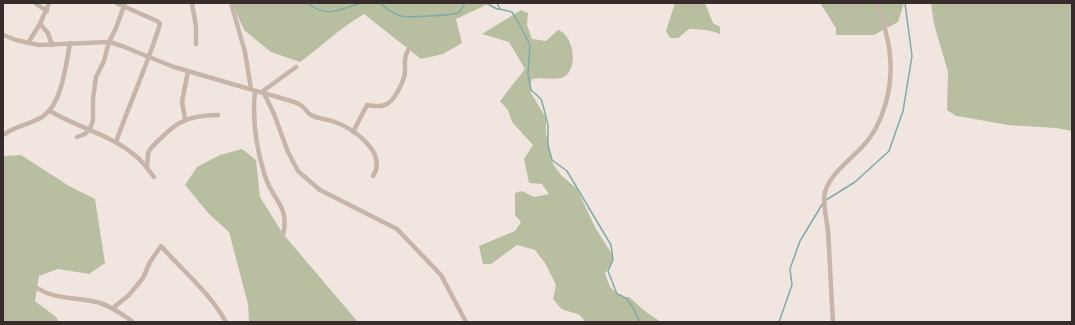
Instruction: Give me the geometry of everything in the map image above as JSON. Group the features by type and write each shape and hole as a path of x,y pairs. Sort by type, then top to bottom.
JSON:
{"street":[{"path":"35,3 47,10"},
{"path":"28,43 40,24 49,3"},
{"path":"116,3 124,5 159,22 150,57 133,94 116,142"},
{"path":"192,3 196,27 196,44"},
{"path":"231,3 245,52 253,90 254,128 270,191 282,206 285,226 283,235"},
{"path":"833,322 828,231 826,210 823,202 829,183 835,175 873,136 882,112 891,74 890,54 878,3"},
{"path":"77,137 85,134 90,129 93,120 95,83 124,5"},
{"path":"40,24 48,34 52,45"},
{"path":"3,35 28,43 52,45 109,42 188,72 253,90 263,91 291,100 303,107 310,115 335,122 362,138 374,153 378,162 378,169 373,176"},
{"path":"3,135 17,126 42,117 50,111 59,90 70,43"},
{"path":"353,132 367,105 385,105 390,102 403,80 405,72 404,58 408,50"},
{"path":"263,91 296,67"},
{"path":"185,119 182,102 188,72"},
{"path":"263,91 274,114 288,152 298,171 307,181 320,190 397,228 441,275 466,322"},
{"path":"50,111 61,118 90,129 116,142 139,158 154,177"},
{"path":"147,168 148,153 151,148 179,122 185,119 218,115"},
{"path":"113,308 129,295 143,278 150,262 161,246 200,286 220,310 226,322"},
{"path":"37,288 52,294 100,303 113,308 133,322"}],"green space":[{"path":"232,3 490,3 456,19 462,43 443,54 421,59 364,14 339,31 300,62 271,52 244,30"},
{"path":"675,3 705,3 713,23 720,27 720,34 709,31 689,29 678,38 670,38 666,31"},
{"path":"820,3 904,3 898,22 874,35 836,35 836,28"},
{"path":"931,3 1072,3 1072,131 1056,128 1008,125 956,116 947,110 948,72 934,24"},
{"path":"521,10 528,13 527,25 532,39 546,41 558,30 564,33 568,39 573,54 571,69 567,75 558,79 532,79 530,86 531,93 546,118 546,133 553,164 561,175 577,189 596,229 612,254 613,262 605,273 610,287 622,297 629,297 646,312 661,322 585,322 578,314 562,309 553,299 556,285 545,263 535,250 517,245 491,264 483,264 479,246 515,231 521,222 515,215 515,193 522,191 534,197 549,194 542,184 529,183 524,159 533,145 512,122 508,110 500,101 525,69 509,42 482,34"},
{"path":"242,149 256,160 260,197 283,234 358,322 249,322 248,304 229,232 209,214 185,185 197,167 220,155"},
{"path":"21,155 69,186 95,199 105,263 89,274 58,269 39,276 35,301 56,317 59,322 3,322 3,156"}],"waterway":[{"path":"307,3 314,8 328,12 362,3"},
{"path":"379,3 390,11 405,17 454,14 458,13 465,3"},
{"path":"486,3 500,9"},
{"path":"497,3 500,9 512,12 530,45 528,74 531,90 541,99 548,125 548,145 552,160 567,171 611,245 613,260 608,271 617,294 629,301 640,322"},
{"path":"826,200 855,182 889,151 903,111 912,56 905,3"},
{"path":"779,322 792,285 790,269 800,241 823,203"}]}
